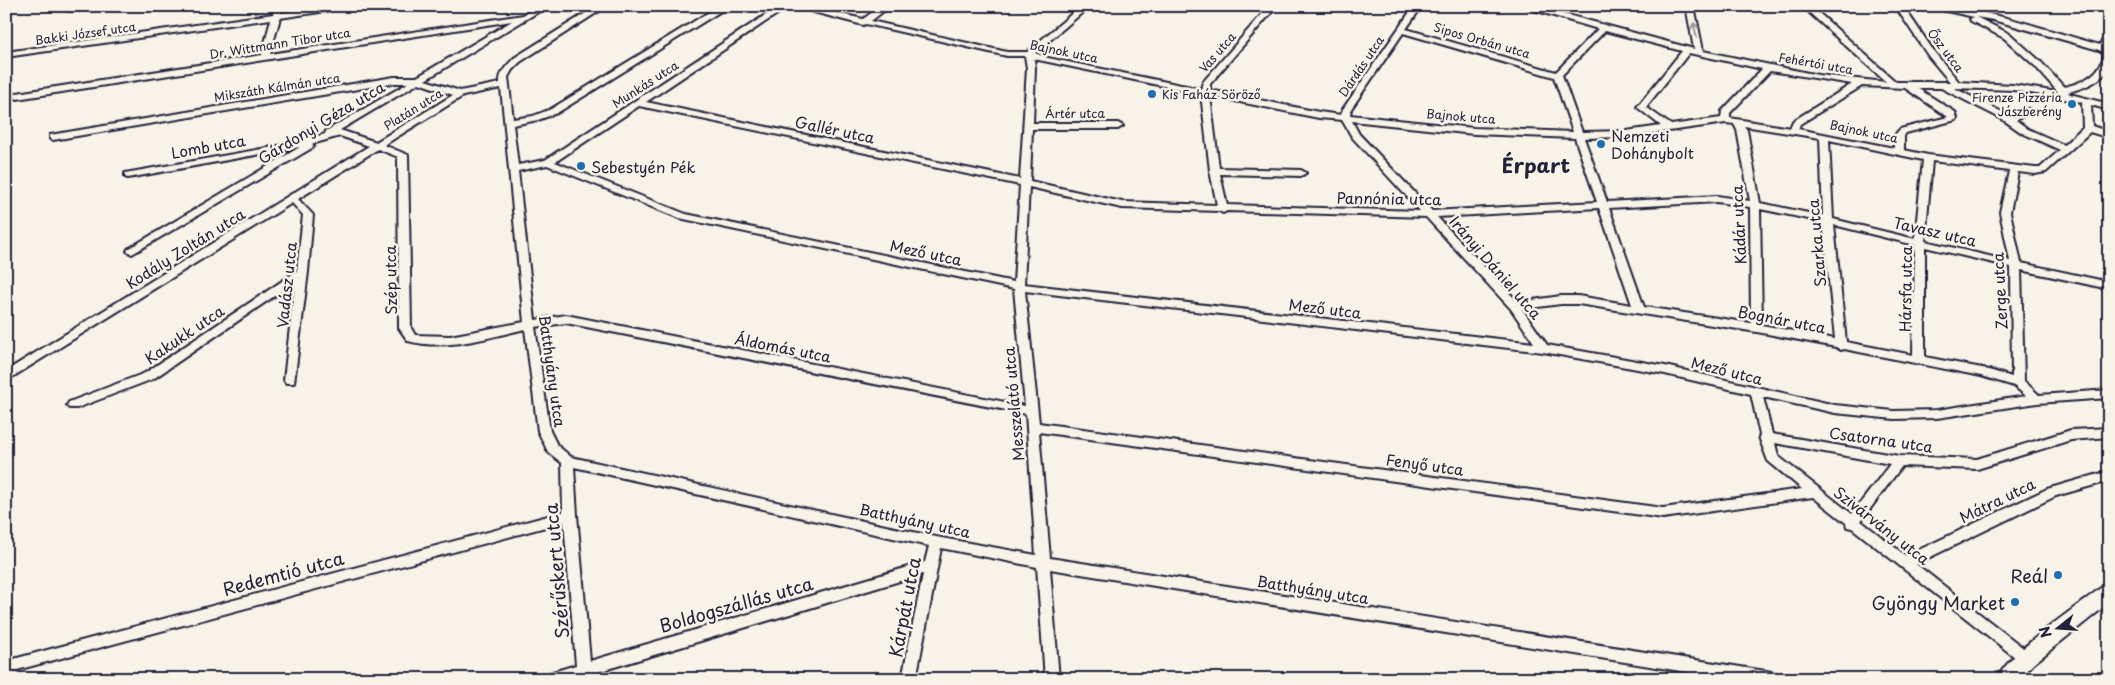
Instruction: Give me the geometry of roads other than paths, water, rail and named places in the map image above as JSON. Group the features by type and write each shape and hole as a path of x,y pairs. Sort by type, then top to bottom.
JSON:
{"street":[{"path":"69,9 87,6"},
{"path":"265,58 279,6"},
{"name":"Bakki József utca","path":"6,56 346,6"},
{"name":"Dr. Wittmann Tibor utca","path":"17,96 525,17 544,6"},
{"path":"504,85 504,77 508,69 517,60 603,6"},
{"path":"508,123 536,118 554,111 725,6"},
{"name":"Munkás utca","path":"513,169 548,162 785,6"},
{"name":"Bajnok utca","path":"795,6 863,23 1007,54 1029,54 1046,60 1319,115 1474,131 1578,135 1626,134 1726,120 1824,136 1928,158 2035,171 2043,170 2088,128"},
{"path":"863,23 886,6"},
{"path":"1029,54 1086,6"},
{"name":"Vas utca","path":"1206,93 1206,84 1273,6"},
{"name":"Dárdás utca","path":"1345,118 1347,109 1418,6"},
{"name":"Fehértói utca","path":"1524,6 1700,53 1860,83 1894,85 1956,84 2006,87 2064,93 2109,107"},
{"path":"1690,6 1700,53"},
{"path":"1806,6 1894,85"},
{"name":"Ősz utca","path":"1899,6 1932,55 1956,84"},
{"path":"1927,6 1963,12 1994,18 2102,48 2108,52 2108,58 2104,68 2094,78 2064,93 2007,36 1963,12"},
{"name":"Gárdonyi Géza utca","path":"132,251 525,17"},
{"path":"1603,28 1558,74 1640,311"},
{"name":"Sipos Orbán utca","path":"1400,30 1558,74"},
{"path":"2102,48 2109,36"},
{"path":"1670,129 1641,107 1687,50"},
{"name":"Ártér utca","path":"1029,54 1031,68 1028,126 1118,126"},
{"path":"1726,120 1725,113 1769,67"},
{"name":"Mikszáth Kálmán utca","path":"53,137 394,80 418,80 460,94 504,85"},
{"path":"1793,131 1796,122 1860,83"},
{"name":"Batthyány utca","path":"504,85 530,324 544,431 548,444 557,454 568,461 936,542 1042,562 1772,679"},
{"path":"1899,151 1899,136 1903,131 1953,118 1952,114 1907,85"},
{"path":"1942,85 2010,120 2025,131 2066,149"},
{"path":"1206,93 1215,171 1223,210"},
{"name":"Platán utca","path":"379,145 460,94"},
{"path":"2086,100 2088,128 2109,135"},
{"name":"Gallér utca","path":"639,103 1026,183"},
{"path":"2010,120 2026,111"},
{"name":"Irányi Dániel utca","path":"1345,118 1355,135 1515,306 1544,348"},
{"name":"Kádár utca","path":"1737,121 1742,130 1755,204 1757,328"},
{"name":"Messzelátó utca","path":"1028,126 1019,287 1033,427 1052,679"},
{"name":"Lomb utca","path":"128,175 291,146 340,133 379,145"},
{"name":"Szarka utca","path":"1824,136 1828,219 1841,346"},
{"name":"Kodály Zoltán utca","path":"6,377 379,145"},
{"name":"Szép utca","path":"379,145 403,155 405,328 412,338 425,341 460,339 530,324"},
{"name":"Hársfa utca","path":"1920,360 1920,244 1928,158"},
{"name":"Mező utca","path":"548,162 683,216 1019,287 1544,348 1666,370 1835,410 1894,415 1937,414 2037,399 2109,394"},
{"name":"Zerge utca","path":"2014,169 2005,212 2016,264 2018,383"},
{"path":"1215,171 1301,173"},
{"name":"Pannónia utca","path":"1026,183 1122,205 1223,210 1430,214 1694,199 1717,199 1755,204"},
{"name":"Vadász utca","path":"290,380 308,215 293,199"},
{"name":"Tavasz utca","path":"1755,204 1828,219 1920,244 2109,286"},
{"name":"Kakukk utca","path":"73,404 149,376 303,272"},
{"name":"Bognár utca","path":"1515,306 1561,300 1578,300 1757,328 1841,346 1982,372 2018,383 2037,399"},
{"name":"Áldomás utca","path":"530,324 566,320 1030,411"},
{"name":"Szivárvány utca","path":"1756,392 1765,437 1772,458 1852,523 2026,658"},
{"name":"Fenyő utca","path":"1033,427 1663,513 1814,492"},
{"name":"Csatorna utca","path":"1765,437 1899,461 1977,464 2071,435 2109,432"},
{"name":"Szérűskert utca","path":"568,461 570,515 584,674"},
{"path":"1852,523 1899,461"},
{"name":"Mátra utca","path":"1904,563 2052,492 2109,476"},
{"name":"Redemtió utca","path":"6,667 570,515"},
{"name":"Kárpát utca","path":"909,679 936,542"},
{"name":"Boldogszállás utca","path":"551,679 584,674 932,566"},
{"path":"2007,679 2026,658 2109,592"}],"place":[{"name":"Kis Faház Söröző","path":"1152,94"},
{"name":"Firenze Pizzéria Jászberény","path":"2072,104"},
{"name":"Nemzeti Dohánybolt","path":"1601,144"},
{"name":"Sebestyén Pék","path":"581,166"},
{"name":"Reál","path":"2058,575"},
{"name":"Gyöngy Market","path":"2015,602"}],"district":[{"name":"Érpart","path":"1536,165"}]}
